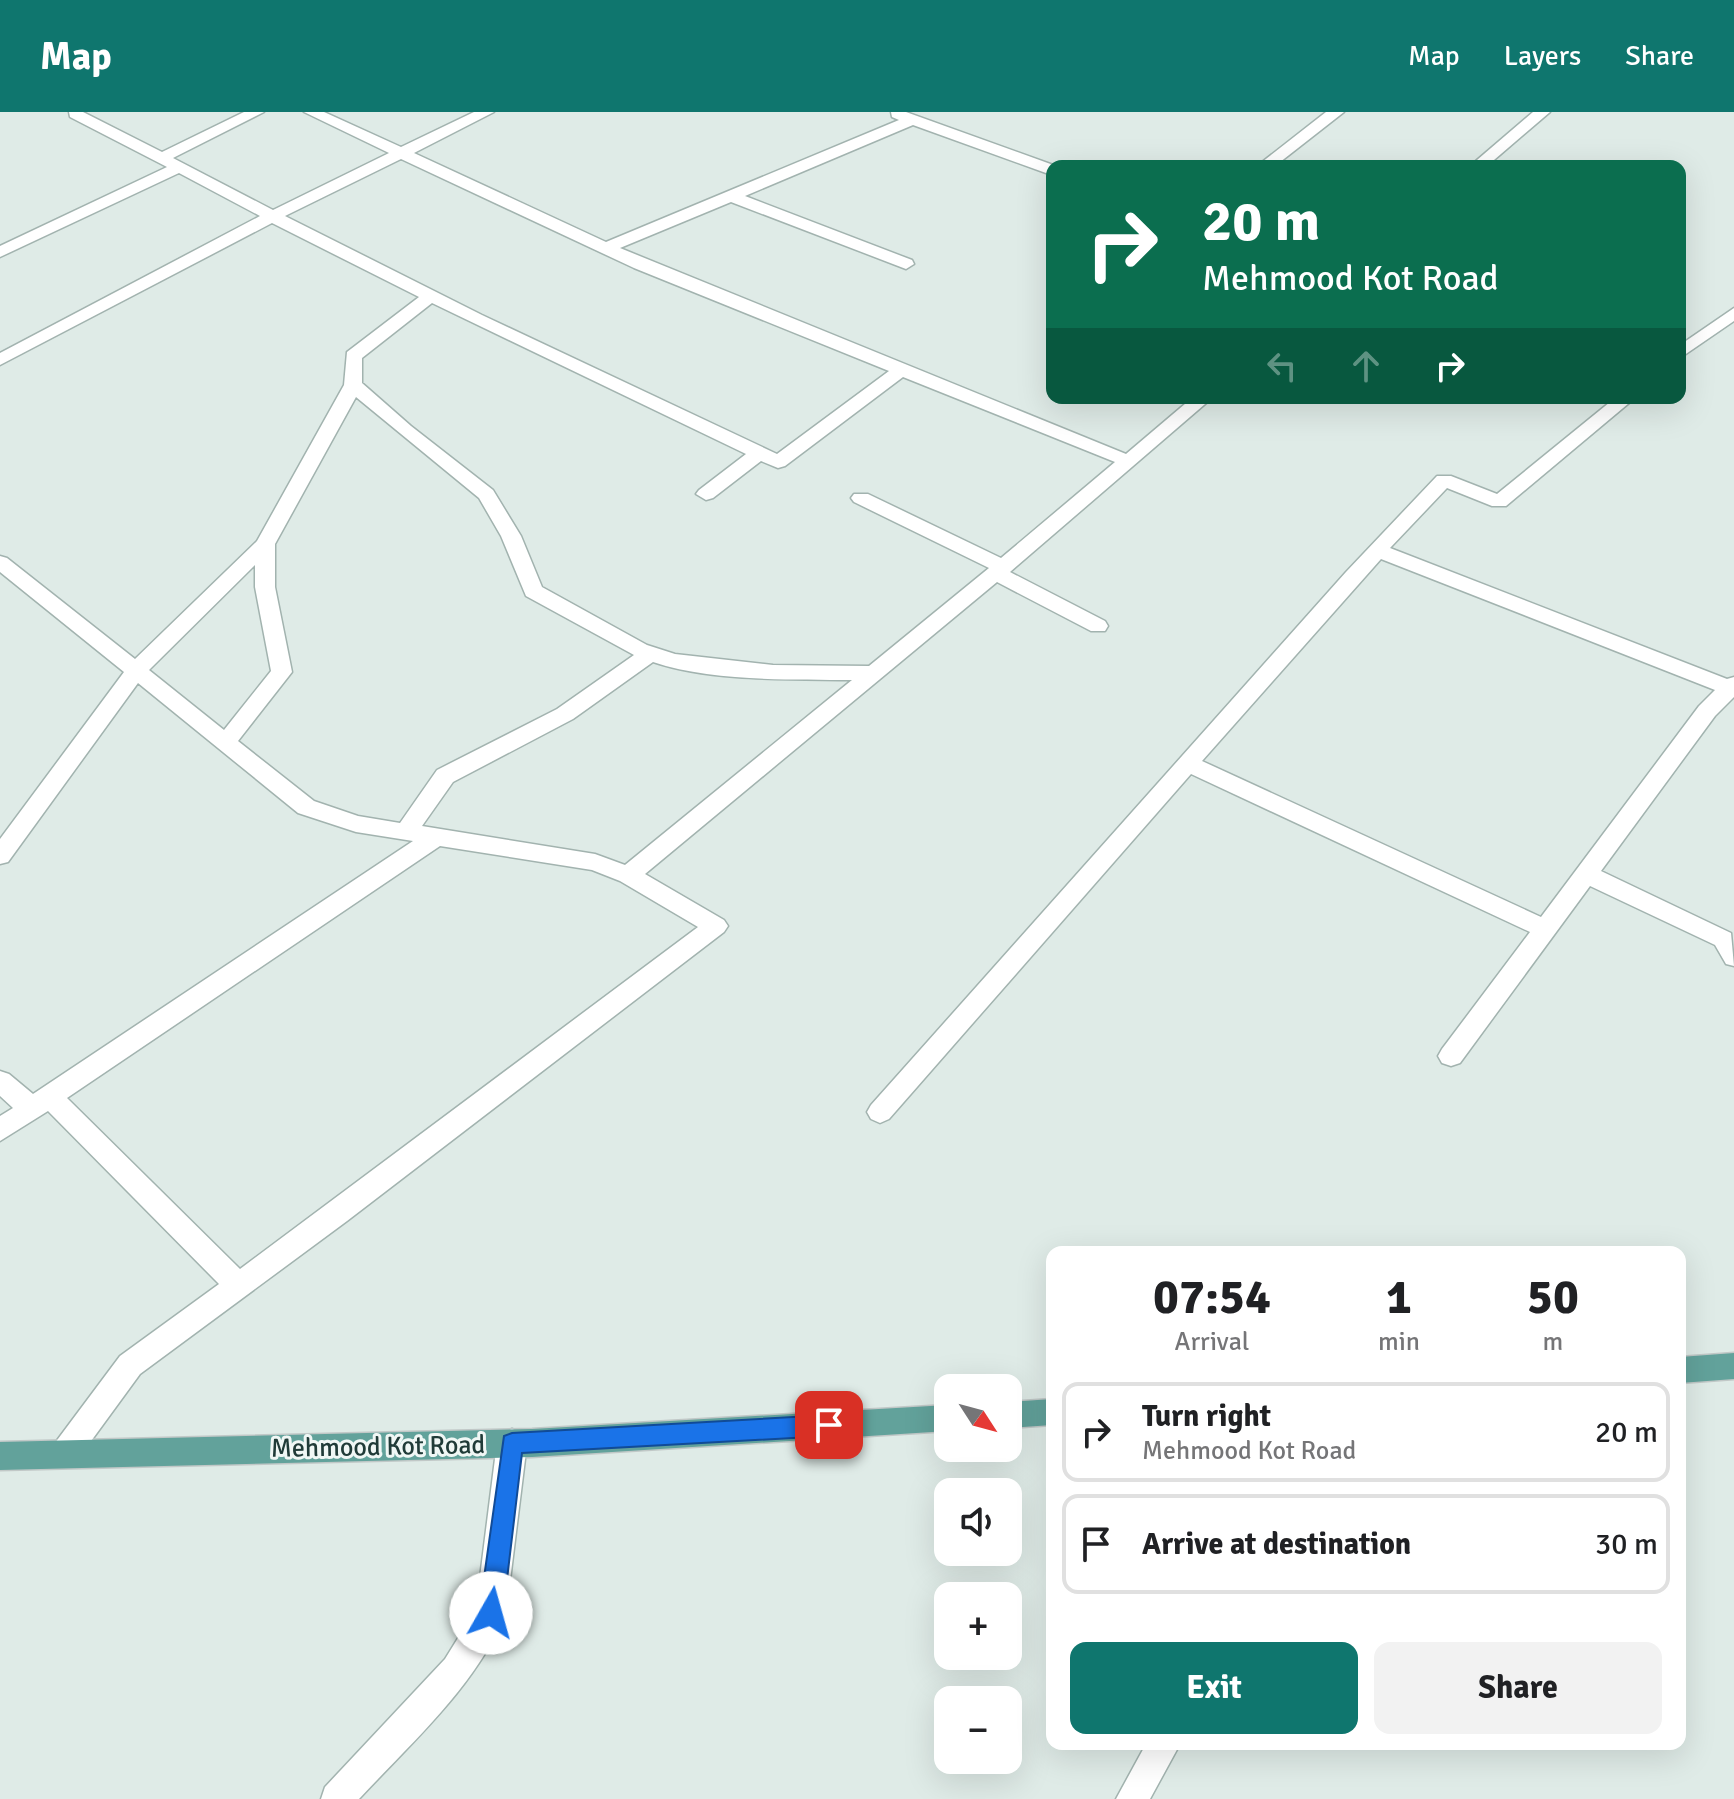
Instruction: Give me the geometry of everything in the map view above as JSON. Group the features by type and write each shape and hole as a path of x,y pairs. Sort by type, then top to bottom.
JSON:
{"main road":[{"path":"1686,1370 1734,1366"},
{"path":"1022,1414 1046,1412"},
{"name":"Mehmood Kot Road","path":"0,1456 512,1443 934,1419"}],"street":[{"path":"163,157 256,112"},
{"path":"312,112 607,248 1128,461"},
{"path":"0,360 273,216 486,112"},
{"path":"891,112 1046,168"},
{"path":"1273,160 1336,112"},
{"path":"1485,160 1542,112"},
{"path":"75,114 182,166 431,296 778,462 901,370"},
{"path":"607,248 911,120"},
{"path":"0,252 182,166"},
{"path":"731,196 906,264"},
{"path":"0,856 136,671 265,544 353,385 353,356 431,296"},
{"path":"1686,349 1733,315"},
{"path":"353,385 404,430 486,494 511,536 533,591 651,653 673,661 773,672 874,673"},
{"path":"628,875 1000,570 1196,404"},
{"path":"880,1112 1377,550 1444,480 1499,502 1619,404"},
{"path":"706,494 759,453"},
{"path":"861,498 1000,570 1098,626"},
{"path":"225,743 282,672 265,587 265,544"},
{"path":"1377,550 1732,686 1707,711 1451,1056"},
{"path":"0,562 306,807 356,824 595,862 628,875 716,926 130,1365 65,1453"},
{"path":"406,832 445,776 565,714 651,653"},
{"path":"1188,764 1546,929"},
{"path":"0,1130 438,836"},
{"path":"1587,874 1723,939 1734,957"},
{"path":"0,1081 41,1103 238,1285"},
{"path":"337,1799 456,1670 491,1613 512,1443"},
{"path":"1132,1799 1161,1750"}],"route":[{"path":"491,1613 512,1443 829,1425"}]}
